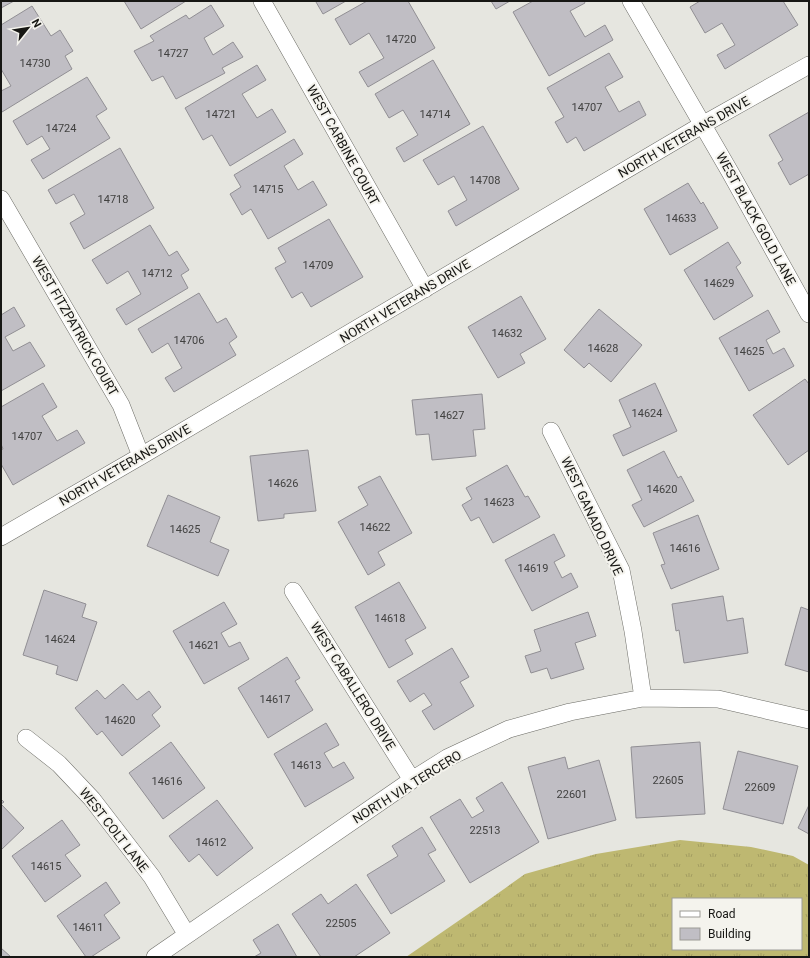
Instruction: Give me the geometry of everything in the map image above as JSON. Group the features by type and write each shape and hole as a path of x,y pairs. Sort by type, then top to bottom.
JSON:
{"street":[{"name":"WEST CARBINE COURT","path":"262,1 425,289"},
{"name":"WEST BLACK GOLD LANE","path":"631,1 730,172 809,314"},
{"name":"NORTH VETERANS DRIVE","path":"1,537 702,125 809,66"},
{"name":"WEST FITZPATRICK COURT","path":"1,199 120,405 141,456"},
{"name":"WEST GANADO DRIVE","path":"551,431 621,570 643,698"},
{"name":"WEST CABALLERO DRIVE","path":"293,591 412,780"},
{"name":"NORTH VIA TERCERO","path":"155,957 412,780 447,758 509,729 570,712 643,698 718,699 809,720"},
{"name":"WEST COLT LANE","path":"26,738 59,764 92,799 152,877 187,935"}],"green space":[{"path":"680,840 751,847 793,856 809,865 809,957 406,957 525,874 596,854"}],"building":[{"path":"1,1 14,1 1,8"},
{"path":"124,1 186,1 141,29"},
{"path":"346,1 323,14 316,2"},
{"path":"367,1 408,1 435,48 368,87 359,72 384,58 369,33 350,45 335,19"},
{"path":"491,1 510,1 496,9"},
{"path":"533,1 584,1 585,3 570,11 585,37 605,25 613,40 549,76 513,12"},
{"path":"700,1 783,1 798,25 725,69 717,55 735,45 722,23 705,33 690,7"},
{"path":"211,5 224,26 204,38 213,55 233,42 243,57 222,68 225,73 176,99 163,76 152,81 134,51 154,41 150,36 186,15 189,19"},
{"path":"32,6 51,36 60,30 73,51 65,56 72,69 2,112 1,91 11,86 1,69 1,25"},
{"path":"609,53 623,77 605,87 619,112 639,101 646,115 584,151 576,137 567,143 555,122 564,117 547,88"},
{"path":"433,60 470,124 404,162 396,148 418,135 403,110 389,118 375,94"},
{"path":"257,65 266,80 242,94 257,118 272,109 286,132 230,166 212,135 203,140 185,108"},
{"path":"87,77 107,109 96,116 110,138 43,179 31,160 50,149 42,136 27,145 13,121"},
{"path":"809,112 809,174 790,185 778,163 783,160 769,135"},
{"path":"483,126 519,189 456,226 448,211 467,200 454,176 438,185 423,160"},
{"path":"294,139 303,154 284,166 298,190 313,181 327,205 268,239 251,209 242,215 230,194 241,187 234,175"},
{"path":"120,148 154,208 84,249 70,223 85,214 74,194 56,204 48,190"},
{"path":"688,183 701,204 703,202 718,228 670,255 644,209"},
{"path":"329,219 363,277 311,307 302,292 292,298 275,268 286,262 278,248"},
{"path":"150,225 169,256 177,251 189,270 181,275 188,288 126,325 116,309 141,294 128,271 107,284 92,260"},
{"path":"728,242 741,263 736,267 753,296 714,320 684,270"},
{"path":"199,293 217,323 226,318 237,337 229,343 236,355 174,392 165,378 182,368 168,343 152,353 138,329"},
{"path":"521,296 546,339 520,354 525,363 498,378 468,327"},
{"path":"14,307 25,326 5,337 13,351 30,342 45,366 1,391 1,315"},
{"path":"599,309 642,345 611,382 589,363 584,368 564,350"},
{"path":"768,310 780,332 766,340 773,354 784,348 794,366 749,391 719,338"},
{"path":"805,379 809,384 809,450 788,465 753,415"},
{"path":"43,383 57,407 42,416 57,441 77,430 85,443 13,485 1,464 1,450 3,449 1,444 1,407"},
{"path":"655,383 677,431 623,456 613,435 631,427 619,400"},
{"path":"482,394 485,429 473,430 476,456 432,460 429,434 416,435 412,400"},
{"path":"308,450 316,511 284,514 284,518 258,521 250,456"},
{"path":"664,451 678,478 681,476 694,501 644,527 632,505 642,500 627,470"},
{"path":"507,465 525,497 528,496 540,517 493,543 479,517 471,521 462,505 472,499 466,488"},
{"path":"380,476 412,533 378,552 385,565 368,575 338,522 368,505 358,487"},
{"path":"168,495 220,517 210,542 229,550 218,576 147,546"},
{"path":"698,515 719,569 671,589 661,565 665,564 653,533"},
{"path":"554,534 565,556 554,562 562,578 571,573 578,587 532,611 505,560"},
{"path":"399,582 426,628 405,640 413,654 389,668 355,607"},
{"path":"44,590 86,604 82,617 97,622 77,681 56,674 58,666 23,655"},
{"path":"723,596 727,621 743,618 748,653 684,663 679,630 676,631 672,604"},
{"path":"224,602 237,624 221,633 229,647 240,642 249,659 204,684 173,631"},
{"path":"801,607 809,610 809,672 785,665"},
{"path":"588,612 596,636 575,643 584,669 551,679 547,668 531,673 525,656 541,651 534,630"},
{"path":"452,648 469,677 460,682 474,706 434,730 422,711 432,705 424,693 410,702 397,681"},
{"path":"287,657 300,678 295,681 313,710 268,738 238,688"},
{"path":"123,684 137,700 149,691 161,707 152,715 160,726 122,756 102,731 97,735 75,708 97,690 105,699"},
{"path":"326,723 339,745 324,753 333,768 344,762 354,778 305,807 274,754"},
{"path":"171,742 205,788 163,819 129,773"},
{"path":"700,742 705,814 636,818 631,747"},
{"path":"738,751 798,766 783,824 723,809"},
{"path":"565,757 568,769 599,760 616,820 548,839 528,767"},
{"path":"502,782 539,842 470,883 430,817 460,799 472,818 484,811 476,798"},
{"path":"217,800 253,848 217,876 199,854 189,862 169,836"},
{"path":"1,804 24,828 1,850"},
{"path":"809,805 809,834 798,828"},
{"path":"62,820 80,845 65,855 81,876 45,902 12,856"},
{"path":"422,827 436,850 428,854 445,881 391,914 367,875 398,856 392,846"},
{"path":"106,882 120,903 104,915 120,938 91,957 86,957 57,916"},
{"path":"356,884 390,933 354,957 321,957 292,914 321,894 328,904"},
{"path":"278,924 297,957 254,957 261,953 253,940"},
{"path":"1,948 11,957 1,957"}]}
